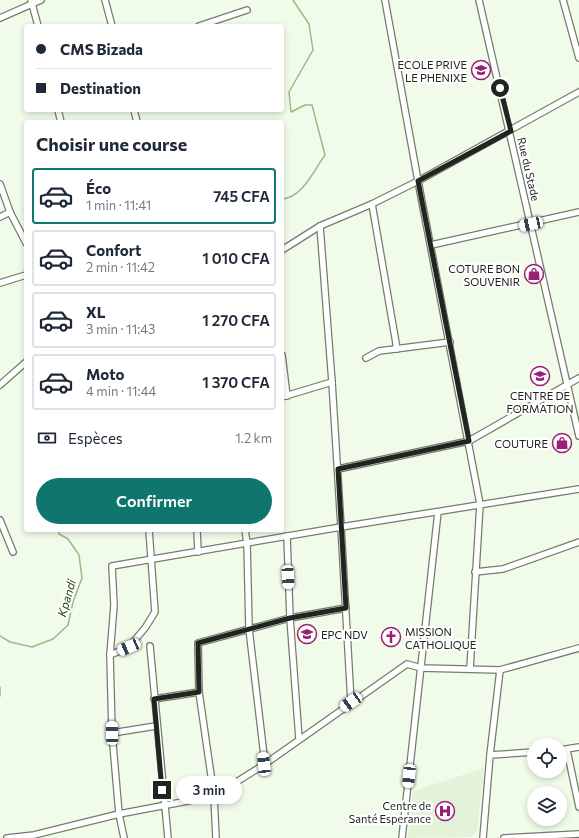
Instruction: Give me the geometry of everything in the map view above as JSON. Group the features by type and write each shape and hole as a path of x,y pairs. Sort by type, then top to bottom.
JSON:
{"street":[{"path":"0,18 32,2 41,0"},
{"path":"105,0 111,24"},
{"path":"385,0 480,504 470,669"},
{"name":"Rue du Stade","path":"479,0 511,131 579,436"},
{"path":"563,0 579,58"},
{"path":"32,2 38,24"},
{"path":"216,24 246,10"},
{"path":"284,249 320,226 372,204 418,181 511,131 579,92"},
{"path":"0,184 10,212 24,239"},
{"path":"372,204 397,348"},
{"path":"0,217 10,212"},
{"path":"431,245 531,224 579,212"},
{"path":"320,226 338,469 351,702"},
{"path":"0,283 24,276"},
{"path":"366,358 374,353 397,348 450,342"},
{"path":"0,384 24,364"},
{"path":"338,469 469,441 579,378"},
{"path":"284,397 332,382"},
{"path":"124,838 119,814 112,733 110,655 114,605 112,566 480,504 579,489"},
{"path":"402,838 438,512"},
{"path":"0,520 14,552"},
{"path":"110,655 129,647 145,628 155,612 149,532"},
{"path":"197,532 198,552"},
{"path":"245,532 247,543 249,629 264,764"},
{"path":"287,536 290,618 300,739"},
{"path":"475,572 503,569 579,542"},
{"path":"216,838 214,796 199,692 198,643 290,618 346,608"},
{"path":"150,646 156,726 168,838"},
{"path":"7,838 34,837 119,814 214,796 264,764 407,664 421,668 500,670 579,648"},
{"path":"483,838 490,755 500,670"},
{"path":"154,699 199,692"},
{"path":"112,733 156,726"},
{"path":"579,747 567,750 579,807"},
{"path":"490,755 527,752"},
{"path":"504,838 577,836"}],"shaded area":[{"name":"Centre de Santé Esperance","path":"484,768 477,831 472,837 408,838 413,791"}],"waterway":[{"name":"Kpandi","path":"284,198 296,194 301,189 325,155 312,105 305,105 291,112 289,92 313,50 309,24 293,0"},
{"name":"Kpandi","path":"0,636 10,642 32,647 53,639 68,625 73,602 82,578 79,555 68,539 59,534 58,532"},
{"name":"Kpandi","path":"0,687 0,696"}],"place":[{"name":"ECOLE PRIVE LE PHENIXE","path":"481,70"},
{"name":"COTURE BON SOUVENIR","path":"534,274"},
{"name":"CENTRE DE FORMATION","path":"540,376"},
{"name":"COUTURE","path":"562,443"},
{"name":"EPC NDV","path":"307,634"},
{"name":"MISSION CATHOLIQUE","path":"391,637"},
{"name":"Centre de Santé Esperance","path":"445,811"}],"route":[{"path":"162,790 154,699 199,692 198,643 290,618 346,608 338,469 469,441 418,181 511,131 500,88"}]}
